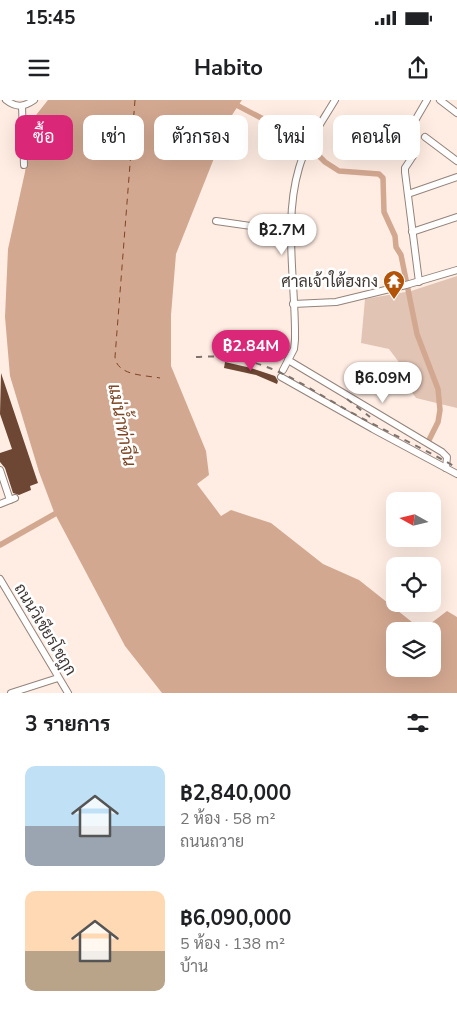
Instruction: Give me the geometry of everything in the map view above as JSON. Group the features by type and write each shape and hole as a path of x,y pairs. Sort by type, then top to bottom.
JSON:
{"street":[{"path":"6,100 12,105 22,106 34,100"},
{"path":"335,100 312,138 299,167 292,232 294,349 282,373 373,429 457,474"},
{"path":"418,115 427,100"},
{"path":"440,100 457,114"},
{"path":"22,106 24,164"},
{"path":"425,136 457,161"},
{"path":"410,160 405,168 419,282"},
{"path":"408,194 457,177"},
{"path":"412,232 457,217"},
{"path":"216,220 292,232"},
{"path":"293,304 336,302 408,285 457,270"},
{"path":"288,360 442,452 447,457 446,468"},
{"path":"0,470 12,499 0,504"},
{"name":"ถนนวิเชียรโชฎก","path":"1,582 68,693"},
{"path":"11,693 58,678"}],"shaded area":[{"path":"457,276 457,408 416,398 411,391 401,365 389,349 361,343 365,299 411,291"}],"water":[{"name":"แม่น้ำท่าจีน","path":"48,100 242,100 232,115 154,115 154,160 213,160 176,254 171,315 171,366 206,451 209,475 197,484 221,516 231,510 271,523 323,564 359,580 386,601 386,612 399,612 412,622 386,622 386,677 441,677 441,622 433,622 447,611 457,617 457,693 162,693 125,646 54,512 39,472 10,376 5,317 8,249 27,160 73,160 73,115 36,115"}],"building":[{"path":"225,362 275,376 278,381 277,384 256,375 224,368"},
{"path":"1,373 38,483 30,486 31,490 19,495 13,493 5,468 0,462 0,453 12,449 0,414"}],"waterway":[{"path":"227,100 303,140 325,162 339,171 379,174 383,178 384,212 395,236 396,247 401,255 417,334 438,389 440,410 438,422 429,440"},
{"path":"0,545 60,511"}],"ferry route":[{"path":"135,100 115,357 117,363 126,371 133,374 160,378"}],"railway":[{"path":"196,357 221,357 243,360 282,373 358,416 457,468"},
{"path":"347,399 370,417"}],"place":[{"name":"ศาลเจ้าใต้ฮงกง","path":"394,300"}]}
